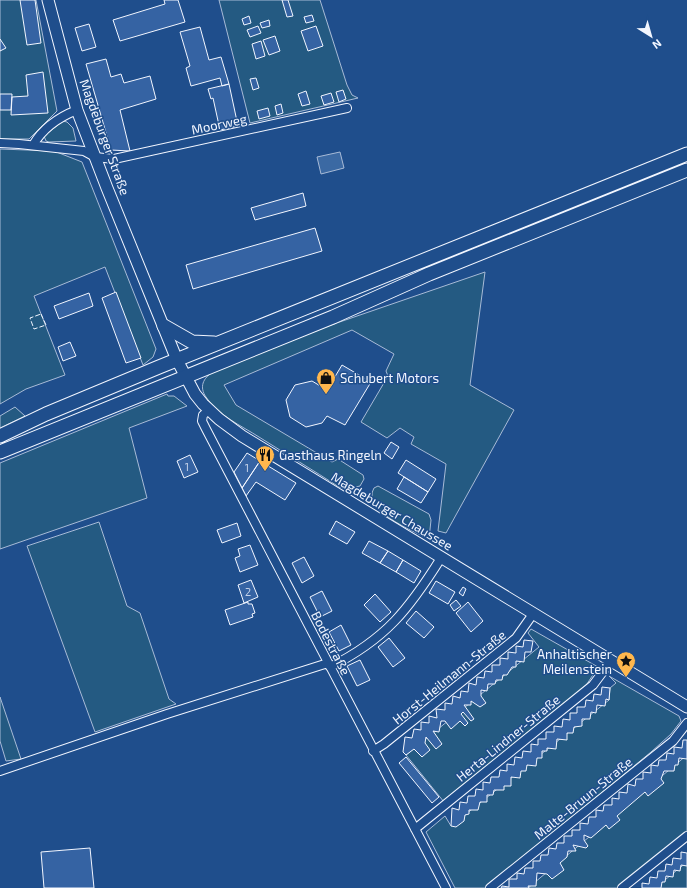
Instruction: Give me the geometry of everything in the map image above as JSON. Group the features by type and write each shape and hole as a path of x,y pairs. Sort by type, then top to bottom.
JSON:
{"main road":[{"name":"Magdeburger Straße","path":"48,0 77,110 137,258"},
{"path":"0,436 77,401 687,154"},
{"path":"0,452 332,317 429,274 687,170"},
{"name":"Magdeburger Chaussee","path":"137,258 177,360 196,394 209,410 242,436 687,707"},
{"path":"164,326 192,342 220,343"}],"street":[{"name":"Moorweg","path":"0,143 84,151 95,157 108,160 347,108"},
{"path":"33,145 38,137 58,119 77,110"},
{"name":"Bodestraße","path":"209,410 203,415 202,421 373,751 446,888"},
{"path":"0,771 167,714 329,665 358,651 396,621 414,600 441,558"},
{"name":"Horst-Heilmann-Straße","path":"373,751 384,744 516,638 533,614"},
{"name":"Herta-Lindner-Straße","path":"414,829 593,685 611,661"},
{"name":"Malte-Bruun-Straße","path":"490,888 673,741 687,723"},
{"path":"622,888 687,836"}],"shaded area":[{"path":"0,0 36,0 57,111 29,139 0,139"},
{"path":"219,0 320,0 347,85 352,95 358,98 250,123"},
{"path":"63,121 67,122 73,128 76,141 46,141 44,136"},
{"path":"0,149 54,151 82,162 156,349 153,357 143,365 105,267 34,296 65,375 26,389 0,404"},
{"path":"340,152 344,168 321,174 317,157"},
{"path":"485,272 470,385 514,410 446,533 438,531 446,464 411,444 414,437 400,428 387,438 361,422 388,376 386,371 394,354 352,330 224,385 236,405 332,462 338,459 363,475 364,479 360,486 347,489 339,487 230,420 211,403 204,393 203,383 213,372 328,326"},
{"path":"167,394 168,396 174,396 187,406 129,428 147,498 0,549 0,463"},
{"path":"15,407 25,416 0,428 0,416"},
{"path":"378,486 429,514 431,520 429,539 401,525 381,512 375,504 372,496 374,488"},
{"path":"99,522 127,606 140,613 169,699 176,704 95,732 27,546"},
{"path":"531,629 598,667 585,687 444,802 406,755 539,647 528,633"},
{"path":"609,676 679,716 681,721 671,734 651,752 486,888 455,888 426,832 445,816 451,826 609,700 610,688 616,683"},
{"path":"0,697 21,759 6,761 0,741"},
{"path":"687,755 687,832 619,888 528,888"},
{"path":"687,862 687,888 655,888"}],"building":[{"path":"20,0 35,0 41,43 27,45"},
{"path":"164,0 178,0 185,22 120,41 113,20 165,4"},
{"path":"282,0 288,0 293,16 287,17"},
{"path":"312,15 314,21 306,23 304,17"},
{"path":"249,16 251,23 244,25 242,19"},
{"path":"269,20 270,26 262,28 260,23"},
{"path":"89,24 96,47 82,51 75,28"},
{"path":"258,26 261,33 250,37 247,30"},
{"path":"316,26 323,46 308,51 301,31"},
{"path":"200,27 209,60 221,57 229,84 222,86 220,78 191,86 186,68 190,66 180,32"},
{"path":"275,36 280,51 269,55 263,40"},
{"path":"0,39 6,48 0,51"},
{"path":"261,41 265,56 256,59 252,44"},
{"path":"106,59 111,77 121,74 124,83 150,76 156,99 120,110 130,151 111,150 86,64"},
{"path":"43,72 48,113 11,115 12,97 28,96 26,75"},
{"path":"256,78 259,88 253,90 250,79"},
{"path":"229,84 238,126 220,130 213,98 211,99 208,89"},
{"path":"343,90 346,99 339,102 336,92"},
{"path":"306,91 310,104 302,106 298,94"},
{"path":"331,93 334,102 324,105 321,96"},
{"path":"0,94 12,94 11,110 0,110"},
{"path":"281,104 283,113 277,115 275,106"},
{"path":"268,108 270,116 259,119 257,111"},
{"path":"303,193 306,206 255,220 251,208"},
{"path":"315,228 322,251 193,289 186,265"},
{"path":"116,292 141,358 126,363 102,298"},
{"path":"89,293 93,306 59,319 54,306"},
{"path":"70,342 76,356 63,361 58,347"},
{"name":"Schubert Motors","path":"342,365 371,382 345,425 327,416 322,423 306,427 290,417 286,400 295,385 312,381 327,390"},
{"path":"391,442 399,447 392,459 384,453"},
{"path":"247,453 260,461 242,488 234,472"},
{"path":"190,455 198,472 184,478 177,461"},
{"path":"406,460 436,479 428,492 398,473"},
{"name":"Gasthaus Ringeln","path":"260,461 296,483 285,500 256,482 246,496 242,488"},
{"path":"404,477 428,492 421,503 397,489"},
{"path":"336,521 355,532 347,544 329,534"},
{"path":"237,523 241,536 222,543 217,530"},
{"path":"369,541 388,551 380,563 362,553"},
{"path":"250,545 258,565 240,572 235,558 240,556 238,549"},
{"path":"388,551 403,560 396,572 380,563"},
{"path":"304,557 314,576 302,583 292,563"},
{"path":"403,560 421,571 414,583 396,572"},
{"path":"251,580 258,597 244,603 238,585"},
{"path":"436,581 455,592 448,604 429,593"},
{"path":"463,587 466,589 463,596 459,593"},
{"path":"322,591 332,611 320,617 310,597"},
{"path":"375,594 391,612 380,622 364,605"},
{"path":"456,600 461,606 454,611 450,605"},
{"path":"248,602 248,604 252,604 255,613 252,614 253,617 230,625 225,610"},
{"path":"468,602 483,621 471,632 456,613"},
{"path":"416,611 434,627 424,638 406,623"},
{"path":"341,625 351,645 339,651 329,632"},
{"path":"389,638 405,658 393,667 378,647"},
{"path":"524,640 533,641 531,652 525,652 524,662 516,661 516,667 512,667 507,675 503,675 502,680 496,680 495,684 488,684 487,691 481,690 481,696 486,703 480,707 471,701 471,705 464,705 474,719 471,721 463,712 461,714 468,723 465,726 460,721 451,729 445,721 441,721 439,732 433,731 442,744 436,749 426,737 425,743 430,750 422,757 414,749 406,755 403,752 405,737 412,738 414,729 421,730 421,722 429,723 429,716 437,718 436,709 445,710 445,703 452,704 453,696 460,698 461,691 468,692 469,683 476,685 477,677 484,678 485,671 492,672 492,665 500,665 500,658 508,659 508,652 516,653 516,646 523,647"},
{"path":"360,660 370,680 357,686 347,666"},
{"path":"602,687 610,688 609,700 606,699 605,706 597,705 596,713 591,712 590,719 582,719 582,726 574,727 573,733 567,733 567,740 557,739 556,749 547,748 547,751 542,751 542,758 537,758 536,766 527,765 526,771 521,771 520,778 511,777 511,786 504,786 504,790 494,790 493,795 487,795 487,802 480,802 478,810 469,810 469,814 465,815 464,821 456,827 451,826 452,808 459,810 460,802 467,803 468,796 475,796 476,789 483,790 483,782 490,783 491,777 499,777 500,770 507,771 507,764 514,765 515,757 522,758 523,751 531,752 531,744 538,745 538,739 546,739 546,732 554,732 554,726 562,727 563,719 570,720 570,713 577,713 577,707 585,707 586,700 593,701 594,694 601,695"},
{"path":"683,740 687,740 687,759 679,758 678,765 675,765 674,771 664,771 661,779 664,783 648,796 645,792 617,816 620,820 609,829 606,825 591,838 584,835 584,840 588,846 586,848 573,845 576,851 568,851 567,857 560,863 564,870 552,879 547,874 537,873 536,886 528,886 529,888 501,888 502,886 509,887 509,879 517,879 517,873 524,874 525,868 533,868 533,861 540,861 541,855 548,855 549,848 556,849 557,843 564,843 564,836 572,836 572,830 580,830 580,823 588,824 589,817 596,817 596,810 603,811 604,805 612,805 612,798 619,799 619,792 627,793 628,784 635,786 636,779 643,779 643,772 651,773 651,765 658,766 659,760 666,760 667,753 674,754 674,747 682,748"},
{"path":"406,757 439,797 432,803 399,763"},
{"path":"90,848 94,888 44,888 41,852"},
{"path":"681,852 687,853 687,866 681,865 680,871 674,870 673,877 666,876 665,882 662,882 661,888 642,888 642,883 649,884 650,877 657,878 658,871 665,871 666,864 672,865 673,858 681,859"}],"fence":[{"path":"41,314 46,325 34,329 30,318 41,314"}],"place":[{"name":"Schubert Motors","path":"326,395"},
{"name":"Gasthaus Ringeln","path":"265,472"},
{"name":"Anhaltischer Meilenstein","path":"626,678"}]}
